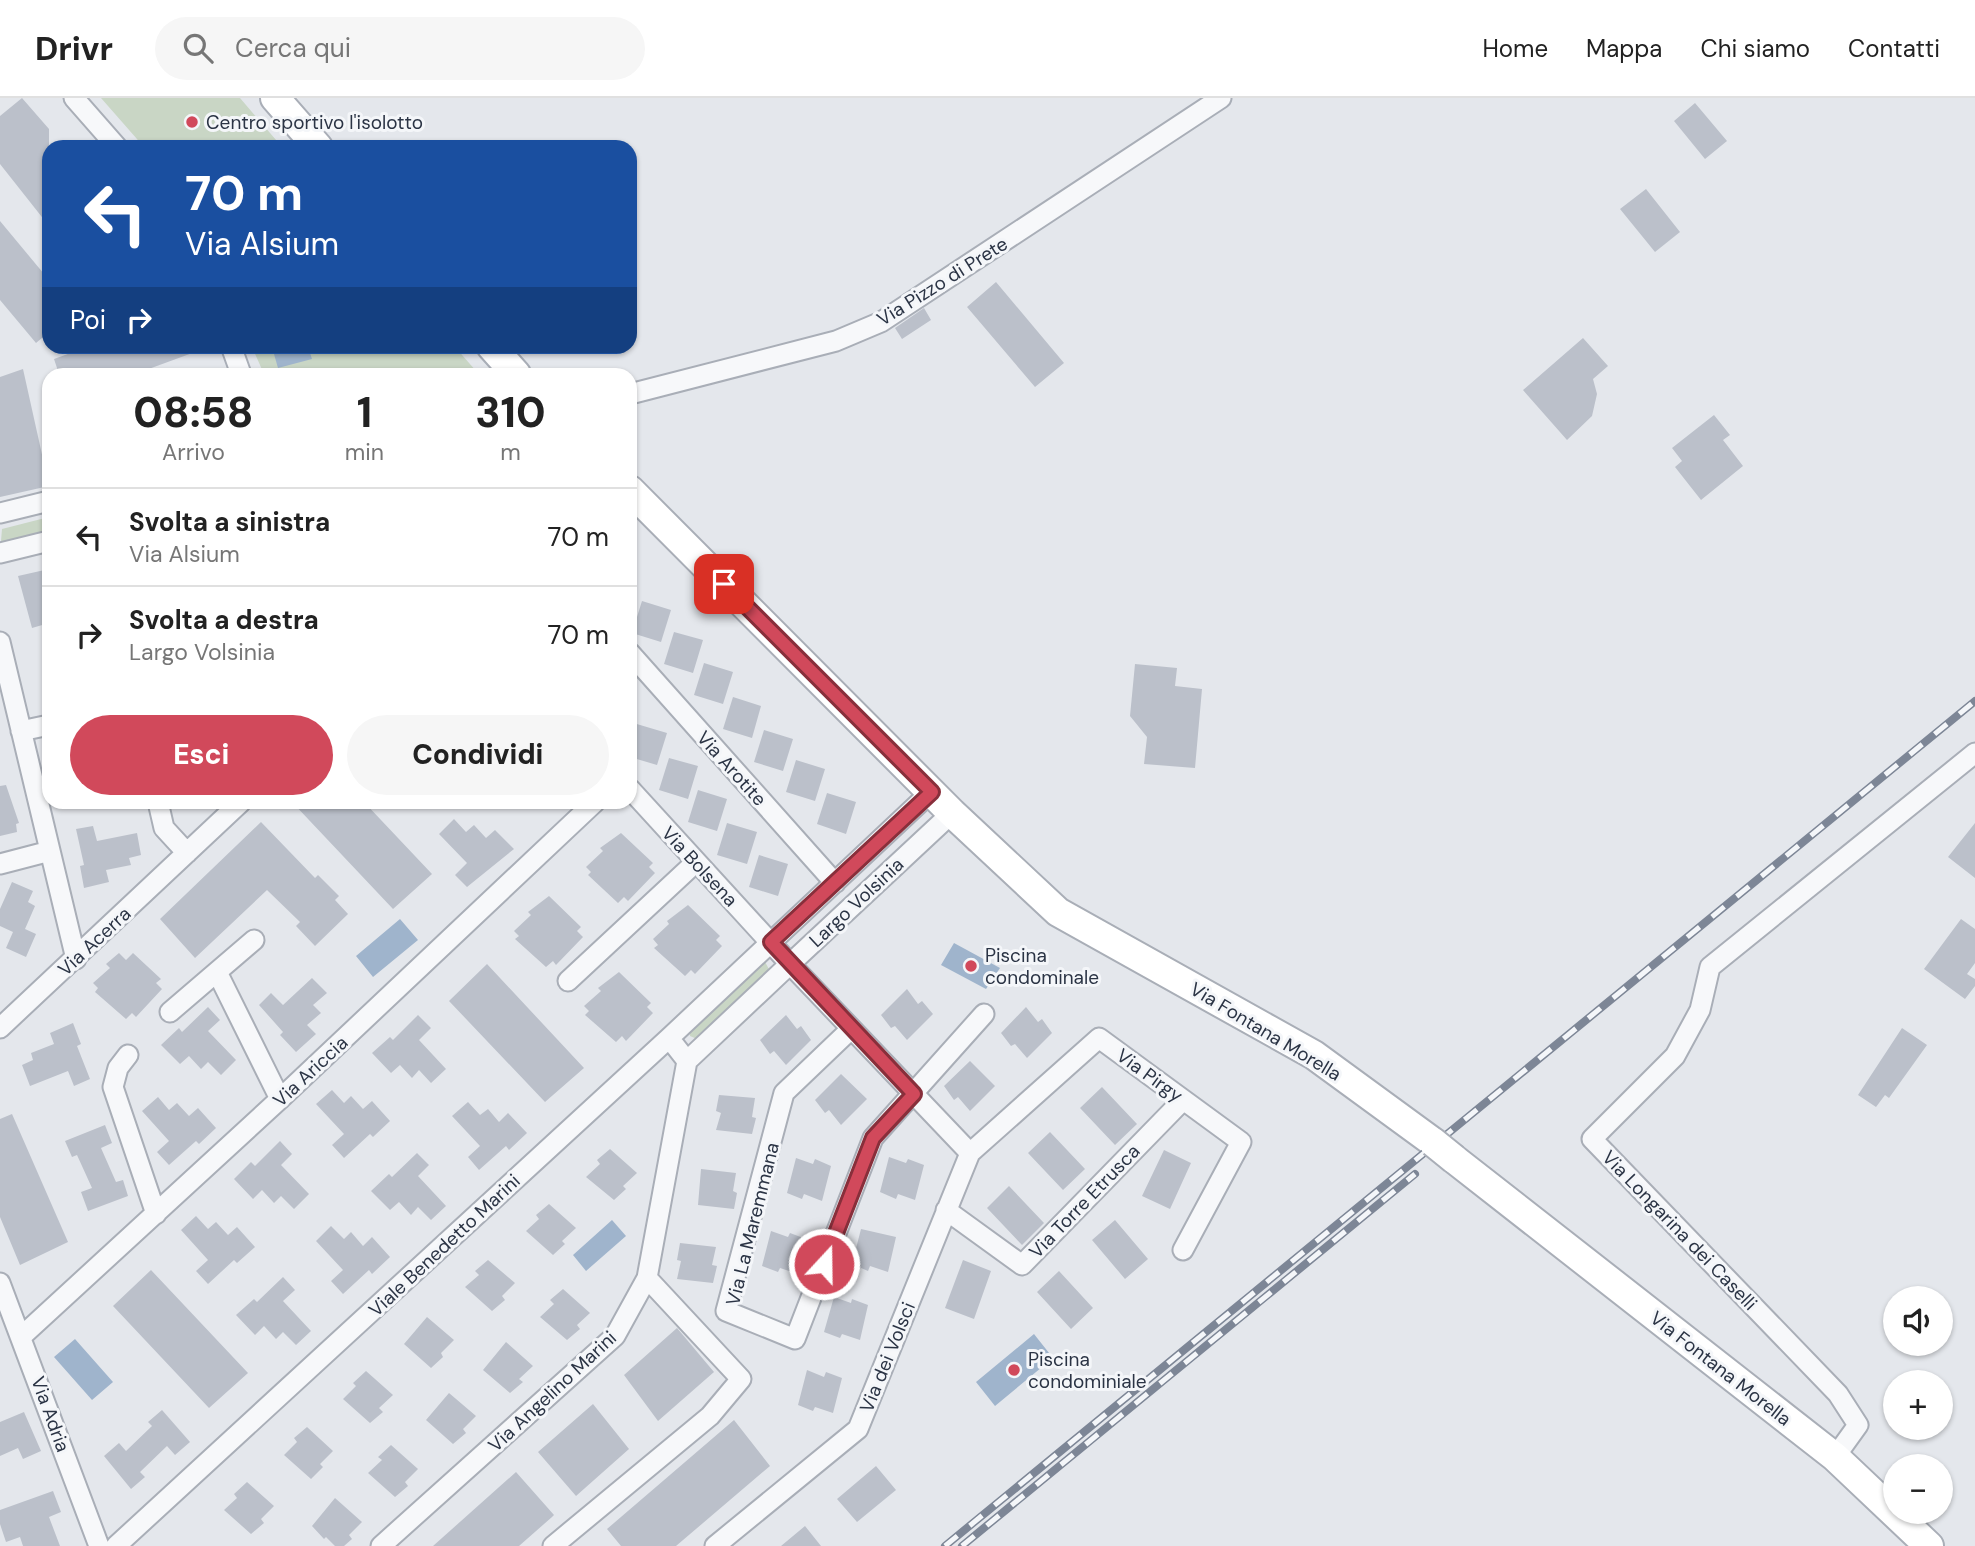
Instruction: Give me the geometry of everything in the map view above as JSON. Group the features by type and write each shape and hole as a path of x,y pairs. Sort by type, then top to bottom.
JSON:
{"street":[{"path":"74,98 111,140"},
{"path":"275,98 312,140"},
{"name":"Via Pizzo di Prete","path":"637,392 836,341 881,322 1221,98"},
{"path":"498,354 511,368"},
{"name":"Via Fontana Morella","path":"637,497 952,813 1058,912 1314,1055 1444,1150 1835,1457 1929,1546"},
{"path":"0,513 42,503"},
{"path":"0,553 42,543"},
{"path":"0,642 76,959"},
{"name":"Via Arotite","path":"637,661 835,883"},
{"path":"21,732 42,727"},
{"name":"Via Longarina dei Caselli","path":"1835,1457 1858,1425 1838,1394 1592,1139 1675,1056 1700,1010 1710,967 1975,753"},
{"name":"Largo Volsinia","path":"771,942 932,792"},
{"name":"Via Bolsena","path":"637,797 771,942"},
{"path":"160,809 164,828 187,853"},
{"name":"Via Acerra","path":"0,1028 234,809"},
{"name":"Via Ariccia","path":"22,1336 280,1099 588,809"},
{"name":"Largo Volsinia","path":"790,964 952,813"},
{"path":"0,864 50,851"},
{"path":"568,981 696,862"},
{"path":"170,1013 254,940"},
{"path":"771,942 970,1153"},
{"name":"Viale Benedetto Marini","path":"116,1546 771,942"},
{"path":"669,1038 687,1061 790,964"},
{"path":"217,972 280,1099"},
{"path":"914,1094 984,1014"},
{"name":"Via La Maremmana","path":"851,1029 785,1093 726,1311 795,1339 873,1138 914,1094"},
{"name":"Via Pirgy","path":"970,1153 1099,1038 1241,1142 1183,1250"},
{"path":"128,1055 118,1068 113,1087 156,1214"},
{"name":"Via Angelino Marini","path":"382,1546 615,1336 647,1278 687,1061"},
{"name":"Via Torre Etrusca","path":"946,1210 1023,1265 1183,1100"},
{"name":"Via dei Volsci","path":"715,1546 858,1429 970,1153"},
{"path":"553,1546 710,1416 741,1379 647,1278"},
{"name":"Via Adria","path":"0,1283 100,1546"}],"green space":[{"name":"Centro sportivo l'isolotto","path":"101,98 240,98 276,140 138,140"},
{"path":"255,354 461,354 473,368 261,368"},
{"path":"42,519 42,535 3,543 2,529"},
{"path":"757,962 765,962 770,971 697,1039 690,1036 689,1028"}],"water":[{"path":"274,354 310,354 312,359 278,368"},
{"path":"400,919 418,940 373,977 356,956"},
{"name":"Piscina condominale","path":"954,943 1000,968 986,989 941,965"},
{"path":"612,1220 626,1236 586,1271 573,1255"},
{"name":"Piscina condominiale","path":"1034,1334 1053,1358 995,1406 976,1382"},
{"path":"75,1339 113,1382 92,1400 54,1357"}],"building":[{"path":"22,98 49,129 49,140 42,140 42,217 0,164 0,116"},
{"path":"1695,103 1727,141 1705,159 1674,121"},
{"path":"1646,189 1680,232 1655,252 1620,209"},
{"path":"0,221 42,272 42,338 36,343 0,300"},
{"path":"996,282 1064,363 1035,387 967,307"},
{"path":"924,308 931,320 902,339 895,328"},
{"path":"1583,338 1608,366 1593,379 1597,394 1592,416 1567,440 1523,390"},
{"path":"68,354 190,354 151,368 57,368 54,359"},
{"path":"23,369 42,454 42,488 0,497 0,377"},
{"path":"1714,415 1730,435 1723,440 1743,466 1701,500 1675,467 1682,461 1672,448"},
{"path":"42,571 42,625 32,628 18,576"},
{"path":"642,601 671,610 661,642 637,635 637,617"},
{"path":"674,632 703,640 693,673 664,664"},
{"path":"704,663 733,672 723,704 694,695"},
{"path":"1135,664 1177,668 1175,686 1202,689 1195,768 1144,764 1147,737 1130,716"},
{"path":"733,697 761,706 752,738 723,729"},
{"path":"637,724 667,733 657,765 637,759"},
{"path":"764,730 793,739 783,771 754,762"},
{"path":"669,758 698,766 688,799 659,790"},
{"path":"796,760 825,769 815,801 786,792"},
{"path":"6,785 19,823 16,824 17,832 0,836 0,786"},
{"path":"698,790 727,799 717,831 688,822"},
{"path":"827,793 856,802 846,834 817,824"},
{"path":"299,809 371,809 432,874 393,909"},
{"path":"454,819 466,832 474,825 486,838 495,830 514,849 467,887 455,875 467,863 439,834"},
{"path":"261,822 315,878 318,875 339,896 335,900 348,914 315,946 296,926 300,922 267,890 195,958 160,919"},
{"path":"727,823 757,832 747,864 717,855"},
{"path":"1975,823 1975,878 1948,857"},
{"path":"93,826 97,841 137,833 141,855 129,858 131,865 106,870 109,882 84,888 80,866 84,865 76,829"},
{"path":"621,833 653,863 649,867 655,873 628,901 624,897 618,903 588,875 591,872 586,867 603,851 600,848"},
{"path":"759,855 788,864 778,896 749,887"},
{"path":"12,882 33,891 28,902 35,906 25,929 36,934 26,957 6,948 13,932 0,926 0,909"},
{"path":"549,896 581,927 577,931 583,937 556,965 553,961 546,967 515,939 519,936 514,931 531,915 528,912"},
{"path":"688,905 720,936 716,940 722,946 695,974 691,970 685,976 654,948 658,945 653,939 669,924 667,921"},
{"path":"1961,919 1975,929 1975,963 1967,974 1975,979 1975,986 1965,999 1924,969"},
{"path":"119,953 126,960 133,953 161,979 156,983 162,989 136,1017 132,1013 126,1019 95,992 98,988 93,983 110,968 106,964"},
{"path":"487,964 584,1068 545,1102 449,1001"},
{"path":"619,972 651,1003 647,1007 653,1013 626,1041 622,1036 616,1042 585,1015 589,1011 584,1006 601,991 598,988"},
{"path":"312,978 327,993 313,1005 321,1013 307,1025 316,1034 296,1052 280,1035 283,1032 259,1005 271,993 283,1005"},
{"path":"907,989 918,1004 922,1001 933,1014 907,1040 895,1026 891,1028 881,1015"},
{"path":"208,1007 220,1020 208,1031 236,1060 221,1075 208,1062 201,1069 189,1056 180,1064 161,1045 179,1028 182,1032"},
{"path":"1026,1007 1038,1022 1042,1019 1052,1033 1027,1058 1015,1044 1011,1046 1001,1033"},
{"path":"418,1015 431,1028 419,1040 446,1069 431,1083 419,1070 412,1078 400,1065 391,1073 372,1053 390,1037 393,1040"},
{"path":"786,1015 797,1029 801,1026 811,1040 786,1065 774,1051 770,1054 760,1040"},
{"path":"73,1023 81,1044 77,1046 90,1079 74,1086 68,1071 30,1086 22,1065 33,1060 31,1053 54,1044 50,1033"},
{"path":"1902,1028 1927,1045 1889,1098 1885,1095 1876,1107 1858,1095"},
{"path":"970,1061 995,1086 970,1111 958,1097 954,1100 944,1086"},
{"path":"841,1074 867,1099 841,1125 829,1110 825,1113 815,1100"},
{"path":"1102,1087 1137,1124 1115,1145 1080,1108"},
{"path":"332,1090 344,1103 351,1096 363,1109 372,1101 390,1121 373,1137 370,1134 344,1158 332,1145 344,1134 316,1104"},
{"path":"719,1095 755,1098 752,1117 756,1118 752,1134 716,1130 721,1113 716,1111"},
{"path":"158,1097 169,1110 177,1103 189,1116 198,1108 216,1128 199,1144 196,1141 169,1165 157,1152 169,1141 142,1111"},
{"path":"468,1102 480,1115 488,1109 499,1122 508,1113 527,1133 509,1150 506,1146 479,1170 468,1157 480,1146 452,1116"},
{"path":"12,1114 68,1242 20,1265 0,1217 0,1119"},
{"path":"105,1125 112,1143 101,1148 116,1182 123,1180 128,1196 88,1211 81,1192 92,1188 77,1155 72,1157 65,1141"},
{"path":"1050,1132 1085,1169 1063,1190 1028,1153"},
{"path":"280,1141 292,1154 281,1165 309,1194 294,1209 281,1196 274,1203 262,1190 253,1199 234,1179 251,1162 255,1166"},
{"path":"610,1149 637,1173 623,1186 626,1189 614,1200 586,1177 600,1164 597,1160"},
{"path":"1164,1150 1191,1163 1170,1209 1142,1196"},
{"path":"417,1153 429,1165 418,1176 446,1206 431,1220 418,1207 411,1215 399,1202 390,1210 371,1191 389,1174 392,1177"},
{"path":"889,1157 906,1163 908,1159 924,1165 915,1200 898,1194 896,1199 880,1192"},
{"path":"796,1158 813,1164 815,1159 831,1166 822,1201 804,1194 802,1199 787,1193"},
{"path":"701,1169 736,1173 733,1191 737,1193 734,1209 698,1205"},
{"path":"1009,1186 1044,1223 1022,1245 987,1208"},
{"path":"549,1204 576,1228 562,1241 565,1244 553,1255 526,1231 539,1219 536,1215"},
{"path":"196,1216 208,1229 216,1222 228,1235 237,1227 255,1247 237,1263 234,1260 208,1284 196,1271 208,1260 181,1230"},
{"path":"1115,1220 1148,1259 1125,1279 1092,1240"},
{"path":"331,1226 344,1239 351,1232 363,1246 372,1237 390,1257 372,1274 369,1270 343,1294 331,1281 343,1270 316,1241"},
{"path":"861,1229 896,1237 888,1272 870,1266 868,1271 852,1264"},
{"path":"771,1231 788,1237 790,1233 806,1239 798,1274 780,1268 778,1272 762,1266"},
{"path":"680,1243 716,1247 712,1265 717,1266 713,1283 677,1279 681,1261 677,1260"},
{"path":"488,1260 515,1283 502,1296 505,1300 492,1311 465,1287 479,1275 475,1271"},
{"path":"963,1260 991,1271 974,1319 945,1308"},
{"path":"151,1270 248,1373 209,1408 113,1306"},
{"path":"1059,1271 1093,1308 1071,1329 1037,1292"},
{"path":"283,1277 295,1290 283,1301 311,1331 296,1345 283,1332 276,1339 264,1326 255,1335 236,1315 254,1299 257,1302"},
{"path":"563,1289 590,1313 577,1325 580,1329 567,1340 540,1317 554,1304 550,1300"},
{"path":"834,1297 851,1303 852,1299 868,1305 860,1340 842,1334 840,1338 824,1332"},
{"path":"427,1317 454,1340 441,1353 443,1357 431,1368 404,1344"},
{"path":"677,1328 714,1372 658,1421 624,1375"},
{"path":"506,1342 533,1366 519,1379 523,1382 510,1393 483,1370"},
{"path":"807,1370 824,1377 826,1372 842,1378 833,1413 815,1407 813,1411 798,1405"},
{"path":"366,1371 393,1395 379,1408 383,1412 370,1423 343,1399 356,1386 353,1383"},
{"path":"449,1393 476,1416 463,1429 466,1433 453,1444 426,1420"},
{"path":"593,1404 629,1449 576,1496 538,1452"},
{"path":"162,1410 190,1442 175,1455 167,1446 140,1472 145,1477 131,1489 104,1456 119,1443 126,1451 152,1426 148,1422"},
{"path":"24,1412 41,1451 23,1459 18,1448 0,1456 0,1422"},
{"path":"734,1420 770,1466 676,1546 621,1546 607,1529"},
{"path":"307,1427 333,1451 320,1464 323,1467 311,1479 284,1455 297,1442 294,1438"},
{"path":"391,1445 418,1469 405,1482 408,1486 395,1497 368,1473 382,1460 378,1457"},
{"path":"876,1466 896,1490 857,1522 837,1499"},
{"path":"516,1472 554,1515 552,1517 519,1546 433,1546"},
{"path":"247,1482 274,1506 261,1519 264,1523 251,1534 224,1510 237,1498 234,1494"},
{"path":"53,1491 61,1512 49,1517 60,1546 23,1546 20,1537 6,1542 0,1524 0,1510"},
{"path":"335,1498 362,1522 349,1535 352,1539 344,1546 335,1546 312,1526"},
{"path":"805,1526 821,1546 781,1546"}],"railway":[{"path":"945,1546 1975,701"},
{"path":"962,1546 1415,1174"}],"place":[{"name":"Centro sportivo l'isolotto","path":"192,122"},
{"name":"Piscina condominale","path":"971,966"},
{"name":"Piscina condominiale","path":"1014,1370"}],"route":[{"path":"724,584 932,792 771,942 914,1094 873,1138 824,1264"}]}
